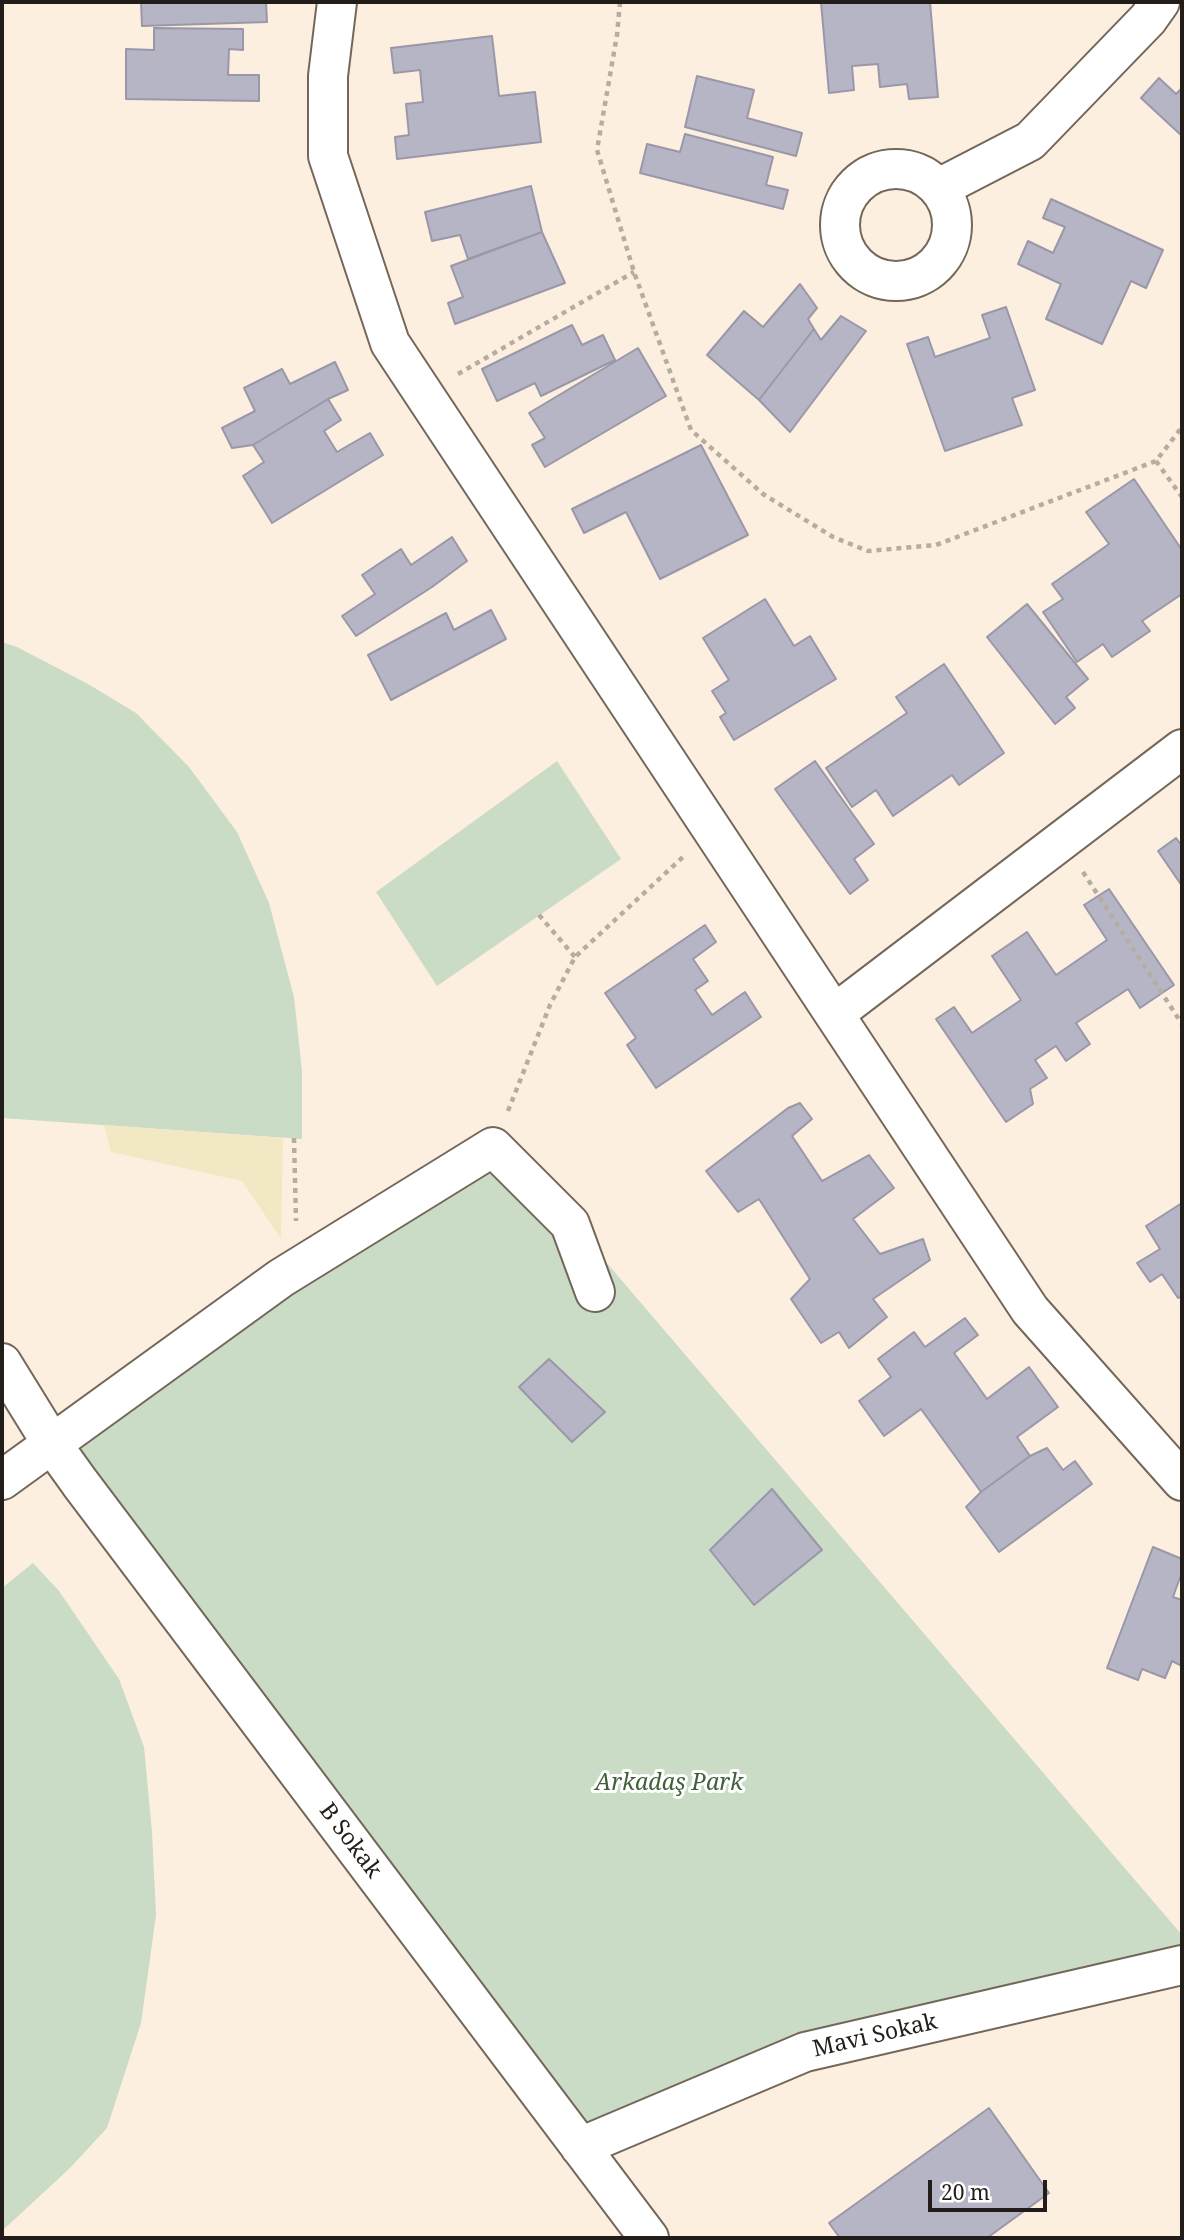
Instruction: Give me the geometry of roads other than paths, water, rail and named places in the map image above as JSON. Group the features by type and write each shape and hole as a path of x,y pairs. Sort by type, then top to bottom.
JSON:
{"lane":[{"path":"337,2 328,76 328,156 390,343 1030,1310 1182,1481"},
{"path":"939,188 1030,141 1148,19 1160,2"},
{"path":"834,1014 1182,749"},
{"path":"2,1480 298,1268 493,1147 570,1224 595,1292"},
{"name":"B Sokak","path":"2,1363 52,1444 649,2238"},
{"name":"Mavi Sokak","path":"580,2147 805,2052 1182,1965"}],"park label":[{"name":"Arkadaş Park","path":"669,1783"}]}
